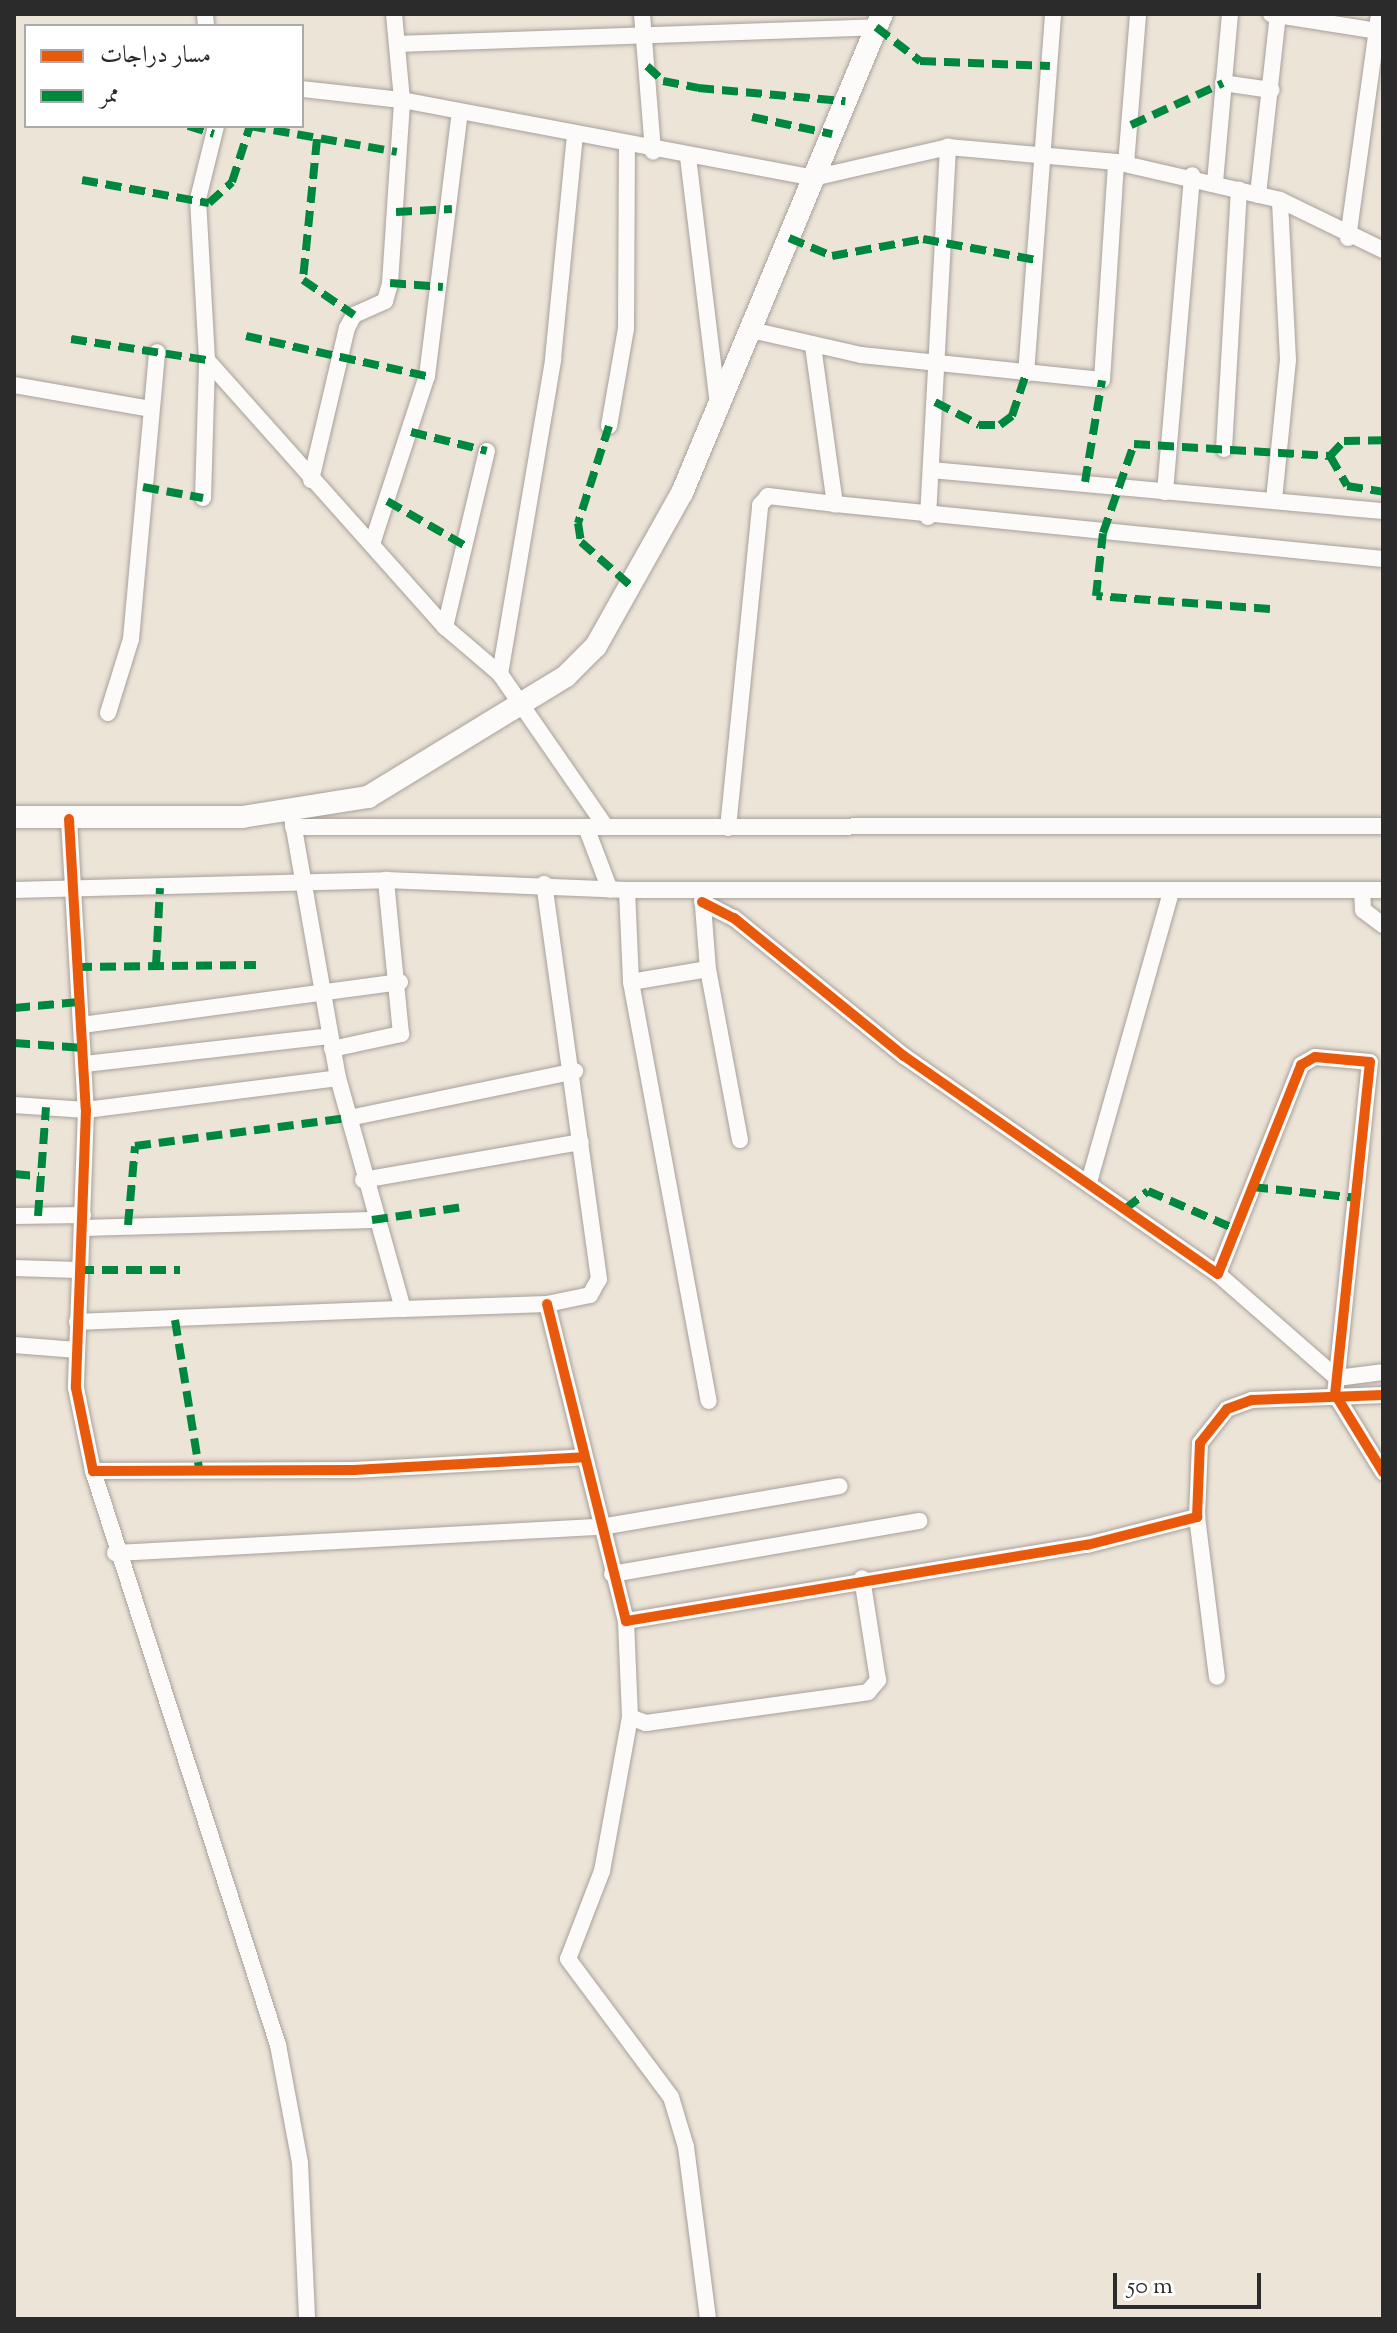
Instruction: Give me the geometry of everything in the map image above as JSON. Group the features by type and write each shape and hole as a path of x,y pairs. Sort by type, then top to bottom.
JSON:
{"main road":[{"path":"14,817 292,819 368,797 521,709 596,646 682,493 879,21"}],"street":[{"path":"311,480 347,328 354,315 388,295 402,100 394,14"},
{"path":"642,14 653,152"},
{"path":"1026,374 1053,14"},
{"path":"751,330 813,346 939,364 1102,380 1138,14"},
{"path":"1215,182 1230,14"},
{"path":"1269,14 1378,22 1348,238"},
{"path":"1258,195 1278,14"},
{"path":"397,44 645,36 879,21"},
{"path":"1223,83 1271,90"},
{"path":"304,89 402,100 627,148 813,178 948,147 1044,152 1121,163 1192,175 1280,200 1348,238 1383,250"},
{"path":"372,544 427,376 460,112"},
{"path":"203,498 207,360 198,199 216,128"},
{"path":"500,674 553,359 575,136"},
{"path":"928,517 939,364 948,147"},
{"path":"609,426 626,329 627,148"},
{"path":"688,157 718,406"},
{"path":"1165,492 1192,175"},
{"path":"1224,449 1239,189"},
{"path":"1274,500 1288,360 1280,200"},
{"path":"813,346 835,504"},
{"path":"108,713 131,639 157,352"},
{"path":"207,360 445,627 500,674 521,709 606,827"},
{"path":"14,385 151,409"},
{"path":"445,627 487,451"},
{"path":"931,470 1383,511"},
{"path":"728,828 760,505 768,496 928,517 1383,559"},
{"path":"69,819 86,1110 78,1270 79,1415 115,1553 282,2059 300,2163 307,2319"},
{"path":"403,1309 372,1220 338,1078 292,819 728,828 1383,826"},
{"path":"586,827 619,890 631,982 709,1401"},
{"path":"14,890 302,886 386,880 544,884 702,898 1383,890"},
{"path":"85,1064 330,1042 398,1039 400,982 386,880"},
{"path":"77,1322 547,1304 590,1295 599,1279 575,1071 544,884"},
{"path":"1362,890 1363,910 1383,925"},
{"path":"1089,1182 1171,892"},
{"path":"702,898 708,969 740,1140"},
{"path":"702,898 734,918 904,1056 1218,1274 1336,1386 1383,1472"},
{"path":"631,982 708,969"},
{"path":"82,1025 400,982"},
{"path":"1218,1274 1301,1065 1315,1057 1370,1062 1336,1386"},
{"path":"349,1118 575,1071"},
{"path":"14,1105 86,1110 338,1078"},
{"path":"363,1180 581,1142"},
{"path":"14,1216 82,1221 372,1220"},
{"path":"14,1268 78,1270"},
{"path":"547,1304 626,1621 630,1717 602,1871 568,1959 671,2097 686,2147 708,2319"},
{"path":"14,1345 77,1350"},
{"path":"1217,1677 1197,1517 1200,1443 1210,1422 1252,1400 1336,1386 1383,1372"},
{"path":"1336,1386 1383,1395"},
{"path":"93,1471 354,1470 584,1457"},
{"path":"115,1553 601,1527 840,1486"},
{"path":"626,1621 862,1578 1087,1545 1197,1517"},
{"path":"612,1574 919,1521"},
{"path":"630,1717 656,1724 875,1689 862,1578"}],"marked path":[{"path":"876,27 920,61 1050,66"},
{"path":"647,66 663,81 698,88 845,101"},
{"path":"1131,125 1223,83"},
{"path":"752,117 832,134"},
{"path":"194,128 214,134"},
{"path":"82,180 209,203 232,182 249,128"},
{"path":"261,128 397,152"},
{"path":"317,139 303,280 354,315"},
{"path":"396,212 452,209"},
{"path":"789,238 832,256 923,239 1036,260"},
{"path":"390,283 443,287"},
{"path":"246,336 427,376"},
{"path":"71,339 207,360"},
{"path":"935,402 979,425 1000,425 1012,416 1026,374"},
{"path":"1085,482 1102,380"},
{"path":"609,426 578,523 581,542 632,587"},
{"path":"411,432 487,451"},
{"path":"1270,609 1096,596 1103,533 1134,444 1330,456 1344,441 1383,440"},
{"path":"1330,456 1347,486 1383,492"},
{"path":"143,487 203,498"},
{"path":"387,501 469,548"},
{"path":"156,966 160,888"},
{"path":"76,967 256,965"},
{"path":"14,1008 79,1002"},
{"path":"14,1043 84,1048"},
{"path":"38,1216 46,1107"},
{"path":"128,1225 135,1146 349,1118"},
{"path":"14,1174 39,1176"},
{"path":"1252,1187 1357,1198"},
{"path":"1125,1209 1148,1191 1235,1229"},
{"path":"372,1220 463,1207"},
{"path":"78,1270 180,1270"},
{"path":"175,1320 199,1468"}],"cycle path":[{"path":"69,819 86,1110 76,1388 93,1471 354,1470 584,1457"},
{"path":"702,902 734,918 904,1056 1218,1274 1301,1065 1315,1057 1370,1062 1335,1394 1383,1472"},
{"path":"547,1304 626,1621 1087,1545 1197,1517 1200,1443 1227,1409 1252,1400 1383,1395"}]}
